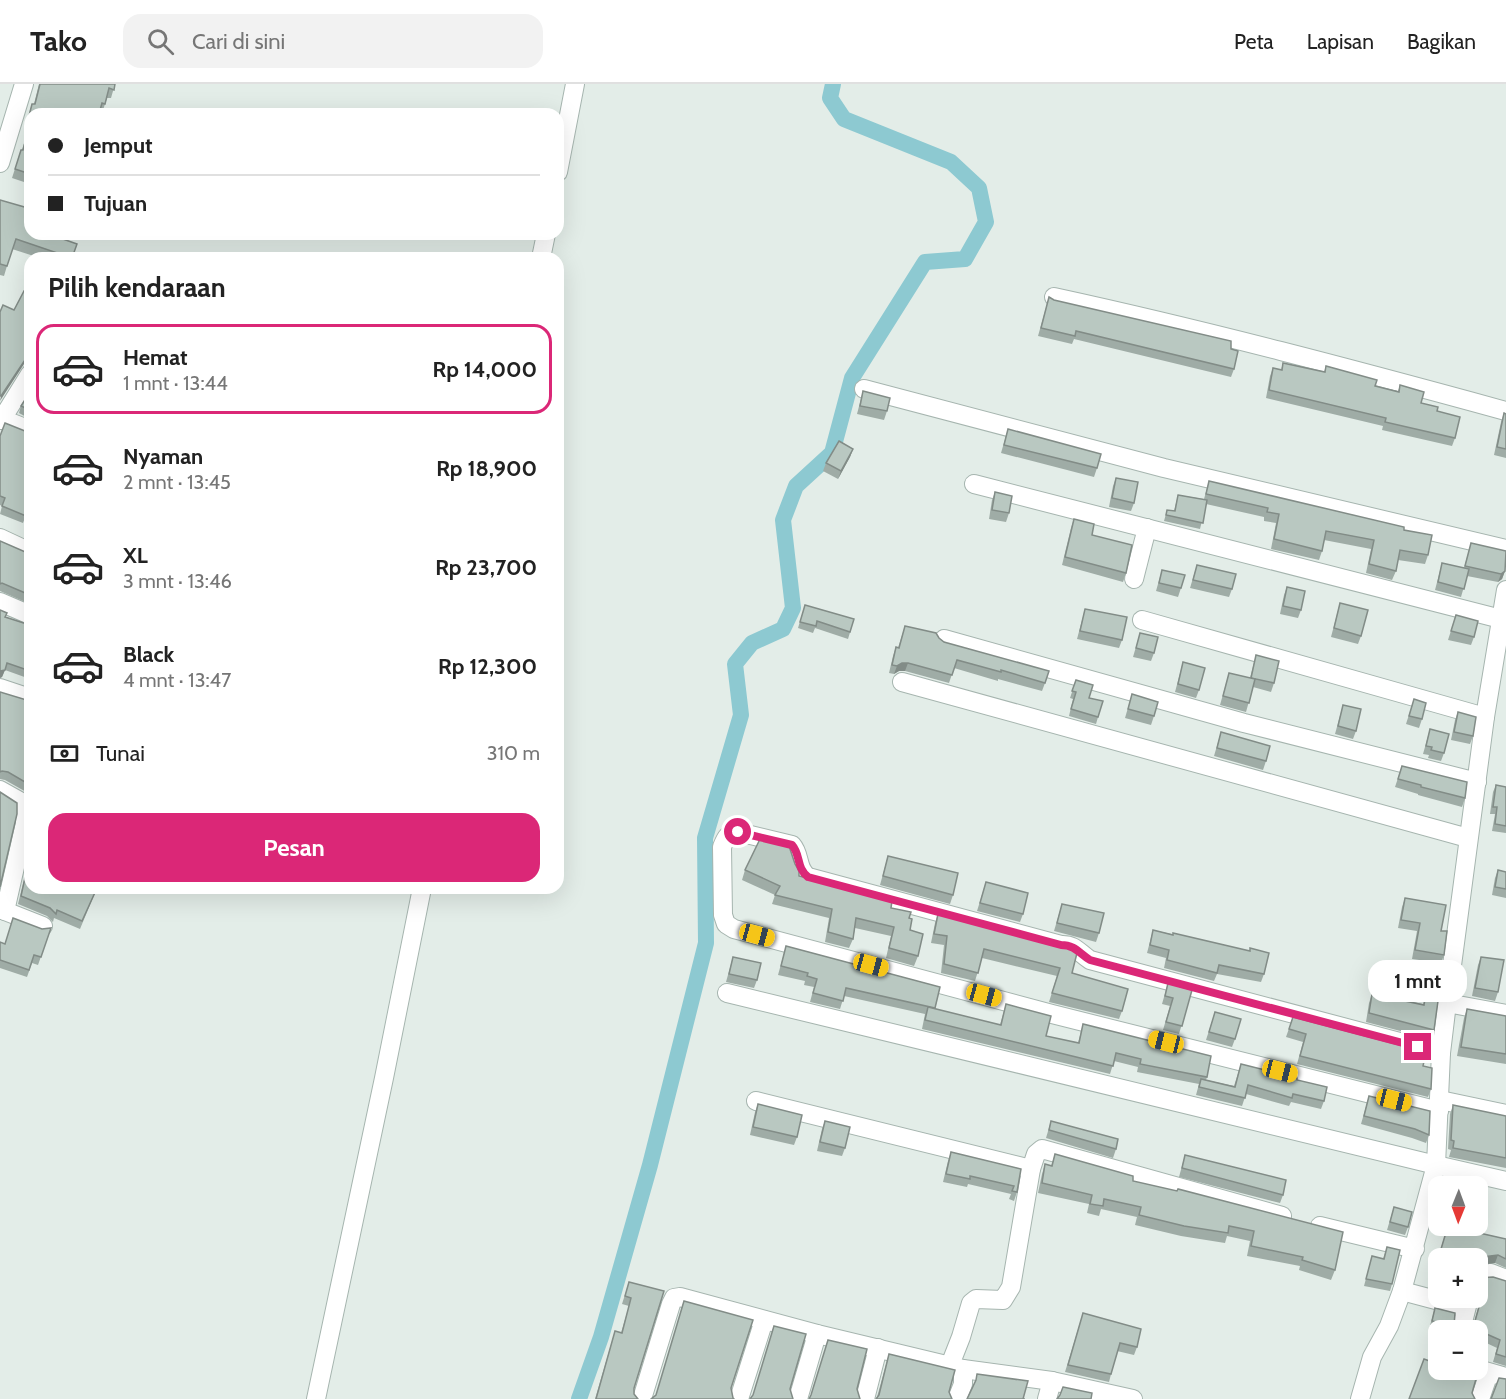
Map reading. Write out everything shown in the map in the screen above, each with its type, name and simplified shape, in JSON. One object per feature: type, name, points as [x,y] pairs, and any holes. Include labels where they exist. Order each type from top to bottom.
[{"type":"street","points":[[0,163],[24,84]]},
{"type":"street","points":[[564,141],[575,84]]},
{"type":"street","points":[[1054,297],[1289,352],[1506,411]]},
{"type":"street","points":[[24,383],[1,419],[24,428]]},
{"type":"street","points":[[864,389],[1164,468],[1506,549]]},
{"type":"street","points":[[974,484],[1501,619]]},
{"type":"street","points":[[1134,579],[1147,528]]},
{"type":"street","points":[[0,538],[24,549]]},
{"type":"street","points":[[1359,1399],[1372,1357],[1389,1326],[1402,1291],[1436,1165],[1441,1053],[1447,1003],[1485,717],[1506,590]]},
{"type":"street","points":[[0,602],[24,612]]},
{"type":"street","points":[[1142,620],[1485,717]]},
{"type":"street","points":[[944,639],[1233,720],[1477,782]]},
{"type":"street","points":[[902,682],[1468,838]]},
{"type":"street","points":[[1,694],[24,697]]},
{"type":"street","points":[[0,790],[24,803]]},
{"type":"street","points":[[24,827],[2,910],[43,926]]},
{"type":"street","points":[[1441,1053],[1090,960],[1077,948],[1069,945],[1050,942],[808,877],[799,868],[796,851],[792,845],[738,832],[726,837],[722,847],[723,915],[726,924],[734,928],[1053,1014],[1439,1106],[1506,1114]]},
{"type":"street","points":[[316,1399],[421,894]]},
{"type":"street","points":[[727,993],[1506,1181]]},
{"type":"street","points":[[1447,1003],[1506,1014]]},
{"type":"street","points":[[756,1101],[1031,1169]]},
{"type":"street","points":[[957,1399],[963,1384],[957,1367],[961,1337],[971,1303],[976,1299],[1003,1300],[1011,1287],[1031,1169],[1035,1154],[1042,1149],[1300,1221],[1415,1249]]},
{"type":"street","points":[[1488,1273],[1506,1279]]},
{"type":"street","points":[[1402,1291],[1428,1296]]},
{"type":"street","points":[[642,1399],[674,1298],[680,1297],[817,1334],[957,1367],[1052,1381],[1133,1399]]},
{"type":"street","points":[[739,1399],[764,1320]]},
{"type":"street","points":[[798,1399],[817,1334]]},
{"type":"street","points":[[865,1399],[878,1348]]},
{"type":"street","points":[[1480,1399],[1491,1373]]},
{"type":"street","points":[[1047,1399],[1052,1381]]},
{"type":"building","points":[[40,84],[115,84],[114,90],[109,88],[105,104],[102,103],[101,108],[31,108],[32,104],[35,104]]},
{"type":"building","points":[[24,146],[24,172],[15,169],[21,150]]},
{"type":"building","points":[[0,200],[24,207],[24,240],[66,240],[77,244],[74,252],[54,252],[16,239],[7,266],[0,264]]},
{"type":"building","points":[[24,291],[24,362],[0,396],[0,312],[3,305],[14,310]]},
{"type":"building","points":[[1049,297],[1231,341],[1231,349],[1238,351],[1234,369],[1076,331],[1075,336],[1041,328]]},
{"type":"building","points":[[1283,363],[1325,372],[1326,366],[1377,380],[1375,386],[1399,392],[1400,385],[1424,392],[1421,403],[1438,407],[1437,411],[1460,417],[1455,438],[1385,422],[1386,418],[1269,390],[1273,368],[1282,370]]},
{"type":"building","points":[[863,391],[890,398],[887,411],[860,406]]},
{"type":"building","points":[[1504,413],[1506,414],[1506,449],[1497,447]]},
{"type":"building","points":[[5,423],[24,431],[24,515],[2,506],[5,498],[0,496],[0,436]]},
{"type":"building","points":[[1008,429],[1101,454],[1097,468],[1004,445]]},
{"type":"building","points":[[839,441],[853,449],[841,471],[826,463]]},
{"type":"building","points":[[1116,478],[1138,482],[1134,503],[1112,498]]},
{"type":"building","points":[[1209,481],[1432,535],[1428,555],[1400,550],[1396,571],[1369,564],[1374,540],[1326,531],[1322,551],[1274,539],[1279,514],[1267,512],[1268,508],[1206,494]]},
{"type":"building","points":[[995,492],[1012,496],[1009,513],[992,510]]},
{"type":"building","points":[[1178,495],[1207,500],[1203,523],[1166,515],[1167,510],[1175,511]]},
{"type":"building","points":[[1074,519],[1094,524],[1092,535],[1132,545],[1126,573],[1065,557]]},
{"type":"building","points":[[0,541],[24,551],[24,592],[0,584]]},
{"type":"building","points":[[1471,543],[1506,551],[1505,571],[1501,574],[1465,566]]},
{"type":"building","points":[[1442,563],[1469,569],[1464,589],[1438,582]]},
{"type":"building","points":[[1197,565],[1236,574],[1232,589],[1193,580]]},
{"type":"building","points":[[1162,570],[1185,575],[1181,588],[1159,583]]},
{"type":"building","points":[[1287,587],[1305,591],[1301,610],[1283,606]]},
{"type":"building","points":[[1340,603],[1368,610],[1361,636],[1334,628]]},
{"type":"building","points":[[805,605],[854,619],[850,632],[817,621],[816,626],[800,622]]},
{"type":"building","points":[[1085,609],[1127,617],[1122,640],[1080,631]]},
{"type":"building","points":[[0,610],[7,613],[5,617],[24,623],[24,669],[7,663],[5,670],[0,671]]},
{"type":"building","points":[[1456,615],[1478,621],[1474,637],[1451,631]]},
{"type":"building","points":[[905,626],[936,633],[944,642],[1049,671],[1045,683],[957,660],[952,675],[908,663],[892,665],[896,647],[899,648]]},
{"type":"building","points":[[1140,633],[1158,637],[1154,653],[1136,648]]},
{"type":"building","points":[[1256,655],[1279,661],[1274,683],[1251,678]]},
{"type":"building","points":[[1183,662],[1205,668],[1199,690],[1178,684]]},
{"type":"building","points":[[1229,673],[1255,679],[1249,703],[1223,696]]},
{"type":"building","points":[[1076,680],[1093,685],[1089,698],[1103,701],[1098,717],[1071,709],[1076,692],[1072,691]]},
{"type":"building","points":[[0,692],[24,699],[24,781],[8,772],[0,772]]},
{"type":"building","points":[[1132,694],[1158,702],[1154,716],[1128,709]]},
{"type":"building","points":[[1414,699],[1426,703],[1422,719],[1409,716]]},
{"type":"building","points":[[1343,705],[1361,709],[1356,731],[1338,726]]},
{"type":"building","points":[[1458,712],[1476,717],[1473,736],[1454,732]]},
{"type":"building","points":[[1430,729],[1449,734],[1444,753],[1431,750],[1432,747],[1426,746]]},
{"type":"building","points":[[1221,732],[1270,746],[1266,761],[1217,748]]},
{"type":"building","points":[[1402,766],[1467,782],[1465,798],[1398,779]]},
{"type":"building","points":[[1496,785],[1506,787],[1506,826],[1495,824],[1497,807],[1493,807]]},
{"type":"building","points":[[0,792],[17,803],[17,814],[0,887]]},
{"type":"building","points":[[760,839],[789,846],[799,876],[892,901],[891,908],[911,912],[910,930],[923,934],[918,956],[889,948],[894,927],[856,918],[853,939],[828,932],[832,909],[775,895],[780,886],[745,870]]},
{"type":"building","points":[[888,856],[958,873],[953,895],[883,876]]},
{"type":"building","points":[[1498,870],[1506,872],[1506,889],[1495,887]]},
{"type":"building","points":[[24,882],[24,894],[94,894],[82,921],[57,910],[56,914],[50,908],[21,896]]},
{"type":"building","points":[[986,882],[1028,893],[1023,914],[980,903]]},
{"type":"building","points":[[1405,898],[1446,905],[1441,931],[1447,931],[1444,955],[1415,950],[1420,923],[1401,920]]},
{"type":"building","points":[[1062,904],[1104,913],[1099,933],[1057,923]]},
{"type":"building","points":[[938,914],[1069,948],[1077,953],[1072,973],[1128,989],[1122,1011],[1052,993],[1060,968],[984,949],[978,973],[944,964],[947,936],[934,934]]},
{"type":"building","points":[[13,918],[42,929],[51,928],[41,957],[34,955],[29,970],[0,960],[0,942],[5,944]]},
{"type":"building","points":[[1153,930],[1269,953],[1264,974],[1219,965],[1217,973],[1167,960],[1169,950],[1150,945]]},
{"type":"building","points":[[786,946],[940,987],[935,1008],[846,988],[843,1001],[813,993],[817,979],[807,976],[808,973],[781,966]]},
{"type":"building","points":[[733,957],[761,963],[757,980],[729,974]]},
{"type":"building","points":[[1481,957],[1504,960],[1498,992],[1475,988]]},
{"type":"building","points":[[1168,983],[1192,990],[1182,1026],[1166,1022],[1173,998],[1165,996]]},
{"type":"building","points":[[1372,994],[1424,1005],[1425,999],[1438,1001],[1434,1030],[1369,1013]]},
{"type":"building","points":[[1006,1004],[1051,1016],[1046,1036],[1079,1043],[1083,1024],[1211,1056],[1207,1077],[1140,1064],[1141,1059],[1116,1053],[1113,1066],[925,1020],[928,1007],[1001,1025]]},
{"type":"building","points":[[1467,1009],[1506,1016],[1506,1054],[1461,1047]]},
{"type":"building","points":[[1215,1012],[1241,1019],[1235,1039],[1209,1032]]},
{"type":"building","points":[[1293,1017],[1426,1052],[1423,1066],[1432,1068],[1431,1089],[1300,1056],[1306,1034],[1289,1029]]},
{"type":"building","points":[[1241,1064],[1327,1087],[1324,1101],[1293,1094],[1292,1098],[1248,1085],[1245,1098],[1199,1087],[1201,1079],[1235,1087]]},
{"type":"building","points":[[1369,1096],[1430,1111],[1429,1135],[1415,1129],[1364,1116]]},
{"type":"building","points":[[758,1104],[802,1115],[797,1137],[753,1127]]},
{"type":"building","points":[[1453,1105],[1506,1116],[1506,1158],[1453,1148],[1454,1141],[1451,1140]]},
{"type":"building","points":[[825,1121],[850,1127],[845,1148],[820,1142]]},
{"type":"building","points":[[1051,1121],[1118,1139],[1116,1149],[1049,1130]]},
{"type":"building","points":[[951,1152],[1021,1169],[1017,1192],[1012,1191],[1014,1186],[970,1176],[970,1179],[946,1174]]},
{"type":"building","points":[[1055,1154],[1133,1176],[1133,1181],[1177,1191],[1178,1189],[1343,1232],[1335,1270],[1302,1260],[1303,1257],[1251,1246],[1254,1231],[1229,1226],[1228,1233],[1184,1226],[1139,1215],[1141,1207],[1104,1199],[1103,1206],[1090,1204],[1092,1195],[1042,1183],[1045,1164],[1052,1166]]},
{"type":"building","points":[[1185,1155],[1286,1180],[1283,1195],[1182,1168]]},
{"type":"building","points":[[1394,1207],[1412,1212],[1408,1227],[1390,1222]]},
{"type":"building","points":[[1488,1235],[1506,1239],[1506,1259],[1498,1255],[1488,1256],[1488,1248],[1441,1248],[1445,1236]]},
{"type":"building","points":[[1387,1247],[1400,1250],[1392,1284],[1366,1279],[1372,1256],[1384,1259]]},
{"type":"building","points":[[1488,1277],[1506,1281],[1506,1357],[1496,1354],[1500,1340],[1488,1335],[1488,1320],[1475,1320],[1479,1308],[1488,1308]]},
{"type":"building","points":[[629,1282],[664,1291],[634,1388],[634,1394],[638,1399],[596,1399],[615,1331],[622,1333],[631,1298],[625,1296]]},
{"type":"building","points":[[684,1301],[753,1320],[731,1388],[734,1399],[651,1399],[656,1395]]},
{"type":"building","points":[[1435,1308],[1455,1313],[1454,1320],[1432,1320]]},
{"type":"building","points":[[1083,1313],[1141,1329],[1137,1347],[1120,1343],[1111,1374],[1068,1365]]},
{"type":"building","points":[[774,1326],[806,1334],[790,1389],[793,1399],[750,1399],[753,1395]]},
{"type":"building","points":[[828,1340],[867,1349],[857,1389],[860,1399],[809,1399]]},
{"type":"building","points":[[889,1354],[955,1370],[949,1392],[952,1399],[876,1399]]},
{"type":"building","points":[[1424,1359],[1428,1360],[1428,1380],[1476,1380],[1472,1393],[1475,1399],[1409,1399]]},
{"type":"building","points":[[977,1374],[1028,1381],[1023,1399],[967,1399]]},
{"type":"building","points":[[1499,1378],[1506,1379],[1506,1399],[1491,1399]]},
{"type":"building","points":[[1063,1387],[1092,1393],[1091,1399],[1057,1399]]},
{"type":"waterway","points":[[579,1399],[601,1337],[650,1165],[706,943],[705,838],[741,715],[735,664],[752,643],[783,629],[793,608],[783,520],[796,486],[832,453],[852,378],[925,262],[965,259],[986,222],[979,188],[951,162],[844,119],[830,98],[833,84]]},
{"type":"route","points":[[738,832],[792,845],[796,851],[799,868],[808,877],[1061,945],[1069,945],[1077,948],[1090,960],[1418,1047]]}]
